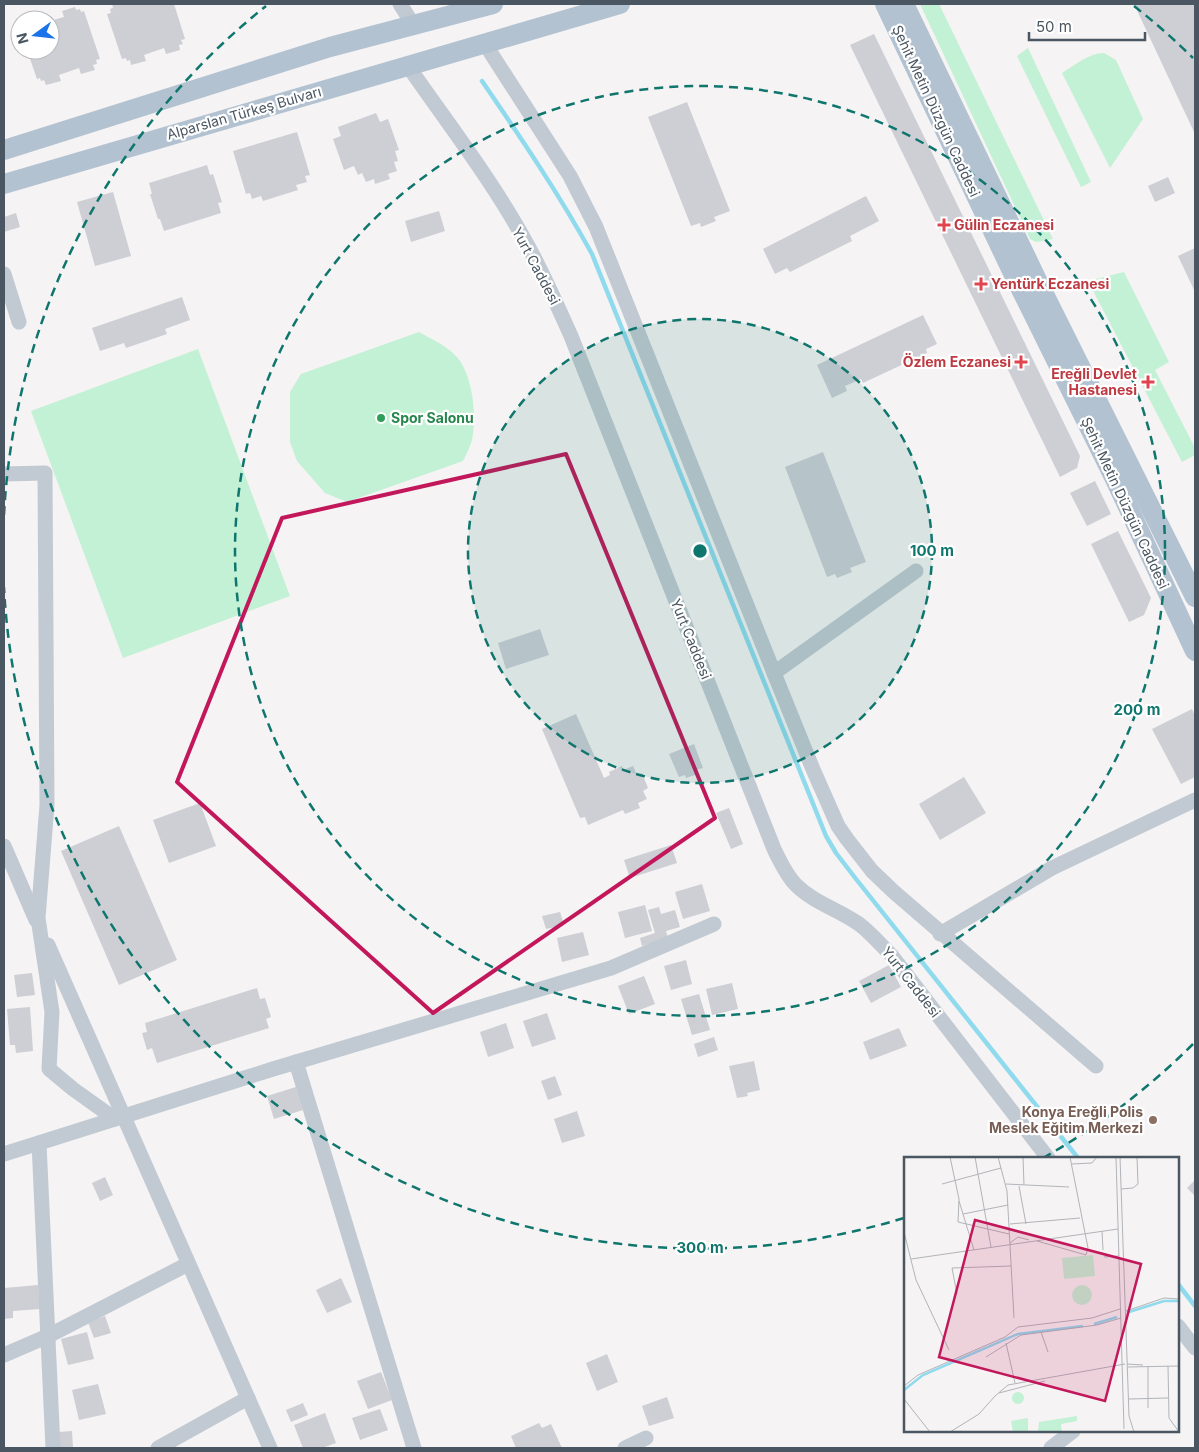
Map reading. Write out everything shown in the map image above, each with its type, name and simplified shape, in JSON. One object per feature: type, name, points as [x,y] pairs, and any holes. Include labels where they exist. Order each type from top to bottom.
[{"type":"main road","points":[[4,150],[330,47],[461,14],[493,4]]},
{"type":"main road","name":"Alparslan Türkeş Bulvarı","points":[[4,184],[620,4]]},
{"type":"main road","name":"Şehit Metin Düzgün Caddesi","points":[[885,4],[1012,271],[1115,479],[1195,652]]},
{"type":"main road","name":"Şehit Metin Düzgün Caddesi","points":[[904,4],[1041,287],[1195,597]]},
{"type":"street","points":[[400,4],[414,26]]},
{"type":"street","points":[[485,44],[570,176],[596,227],[774,674],[838,826],[872,871],[940,934],[1096,1066]]},
{"type":"street","name":"Yurt Caddesi","points":[[408,66],[494,190],[528,245],[547,282],[575,345],[774,849],[784,870],[796,885],[809,896],[859,924],[875,937],[892,956],[1047,1157]]},
{"type":"street","points":[[4,274],[19,322]]},
{"type":"street","points":[[4,474],[45,473],[47,804],[38,918],[52,1012],[49,1069],[73,1089],[119,1118]]},
{"type":"street","points":[[774,674],[916,571]]},
{"type":"street","points":[[940,934],[1052,868],[1195,800]]},
{"type":"street","points":[[4,846],[40,927],[119,1118],[188,1264],[270,1448]]},
{"type":"street","points":[[4,1154],[296,1062],[611,968],[714,924]]},
{"type":"street","points":[[296,1062],[414,1448]]},
{"type":"street","points":[[38,1143],[53,1448]]},
{"type":"street","points":[[4,1355],[48,1336],[188,1264]]},
{"type":"street","points":[[1179,1327],[1195,1348]]},
{"type":"street","points":[[158,1448],[248,1398]]},
{"type":"street","points":[[1052,1448],[1072,1432]]},
{"type":"street","points":[[625,1448],[646,1438]]},
{"type":"highlighted area","points":[[566,454],[715,818],[433,1013],[177,782],[282,518]]},
{"type":"green space","points":[[920,4],[939,4],[1053,239],[1036,242],[1030,239]]},
{"type":"green space","points":[[1028,48],[1091,182],[1081,187],[1017,56]]},
{"type":"green space","points":[[1104,53],[1116,60],[1143,119],[1110,168],[1062,73],[1088,57]]},
{"type":"green space","points":[[1124,272],[1169,362],[1155,370],[1195,448],[1195,455],[1182,462],[1088,281]]},
{"type":"green space","name":"Spor Salonu","points":[[419,332],[441,344],[456,356],[468,378],[473,399],[474,421],[471,443],[463,461],[347,502],[325,493],[297,461],[290,442],[290,392],[301,374]]},
{"type":"green space","points":[[198,349],[290,596],[123,658],[31,411]]},
{"type":"building","points":[[112,4],[174,4],[185,39],[181,40],[183,44],[179,45],[180,50],[166,54],[164,48],[144,55],[146,61],[131,65],[130,60],[122,59],[107,14],[111,13]]},
{"type":"building","points":[[1134,4],[1195,4],[1195,134]]},
{"type":"building","points":[[75,7],[76,10],[84,11],[100,59],[96,60],[97,64],[93,65],[95,70],[81,74],[79,68],[59,75],[61,81],[46,85],[44,80],[37,79],[30,60],[60,60],[60,18],[64,17],[62,11]]},
{"type":"building","points":[[874,34],[1080,456],[1077,468],[1060,477],[850,45]]},
{"type":"building","points":[[687,102],[730,211],[714,217],[716,221],[701,227],[700,223],[691,226],[648,117]]},
{"type":"building","points":[[376,113],[380,122],[388,119],[399,150],[395,151],[398,161],[394,162],[397,171],[388,174],[390,179],[375,184],[374,179],[366,182],[362,173],[358,175],[354,166],[344,170],[333,139],[341,136],[338,127]]},
{"type":"building","points":[[297,132],[310,175],[305,176],[307,182],[296,185],[298,190],[263,201],[261,196],[252,199],[250,193],[246,194],[233,151]]},
{"type":"building","points":[[207,165],[210,175],[213,174],[222,202],[218,203],[221,213],[164,231],[150,194],[152,194],[149,183]]},
{"type":"building","points":[[1168,177],[1175,193],[1155,202],[1148,186]]},
{"type":"building","points":[[113,192],[131,256],[95,266],[77,202]]},
{"type":"building","points":[[866,196],[879,221],[850,236],[852,241],[790,272],[787,268],[775,274],[763,249]]},
{"type":"building","points":[[439,211],[445,231],[411,242],[405,221]]},
{"type":"building","points":[[16,213],[20,227],[4,232],[4,217]]},
{"type":"building","points":[[1195,248],[1195,292],[1178,256]]},
{"type":"building","points":[[182,297],[190,320],[165,329],[167,334],[126,348],[124,343],[100,351],[92,328]]},
{"type":"building","points":[[923,315],[937,344],[926,349],[927,353],[863,383],[861,379],[845,386],[847,391],[832,398],[817,365]]},
{"type":"building","points":[[823,452],[866,562],[850,568],[852,572],[837,578],[835,574],[827,577],[785,467]]},
{"type":"building","points":[[1095,481],[1111,514],[1087,526],[1070,493]]},
{"type":"building","points":[[1118,531],[1151,598],[1144,615],[1129,622],[1091,544]]},
{"type":"building","points":[[540,629],[549,655],[506,669],[498,643]]},
{"type":"building","points":[[1192,709],[1195,716],[1195,777],[1181,784],[1152,729]]},
{"type":"building","points":[[576,714],[604,778],[610,775],[609,772],[622,766],[623,770],[633,766],[637,775],[642,773],[648,788],[643,791],[647,799],[638,803],[640,808],[625,814],[623,810],[588,825],[585,817],[580,818],[542,729]]},
{"type":"building","points":[[694,744],[703,768],[696,770],[698,774],[686,778],[685,775],[679,777],[669,754]]},
{"type":"building","points":[[964,777],[986,813],[940,840],[919,804]]},
{"type":"building","points":[[200,803],[216,846],[169,863],[153,820]]},
{"type":"building","points":[[729,808],[743,844],[731,849],[716,813]]},
{"type":"building","points":[[119,826],[177,960],[119,985],[61,851]]},
{"type":"building","points":[[671,845],[677,863],[630,878],[624,860]]},
{"type":"building","points":[[702,884],[710,911],[683,919],[675,892]]},
{"type":"building","points":[[645,905],[652,931],[625,938],[618,912]]},
{"type":"building","points":[[659,907],[661,914],[675,910],[680,927],[666,931],[668,938],[642,946],[640,938],[655,933],[648,910]]},
{"type":"building","points":[[560,912],[564,925],[546,929],[542,916]]},
{"type":"building","points":[[583,932],[589,955],[562,962],[557,938]]},
{"type":"building","points":[[686,960],[692,984],[671,990],[664,966]]},
{"type":"building","points":[[889,965],[901,987],[871,1003],[859,981]]},
{"type":"building","points":[[32,973],[35,995],[17,997],[14,975]]},
{"type":"building","points":[[644,976],[655,1004],[629,1014],[618,986]]},
{"type":"building","points":[[732,983],[738,1009],[712,1015],[706,989]]},
{"type":"building","points":[[257,988],[260,999],[265,998],[271,1017],[266,1019],[269,1028],[157,1063],[152,1048],[147,1050],[142,1033],[147,1032],[145,1023]]},
{"type":"building","points":[[699,994],[710,1030],[692,1035],[681,999]]},
{"type":"building","points":[[30,1007],[33,1051],[16,1053],[15,1045],[10,1045],[7,1009]]},
{"type":"building","points":[[547,1013],[556,1039],[532,1047],[523,1021]]},
{"type":"building","points":[[506,1023],[514,1048],[488,1057],[480,1032]]},
{"type":"building","points":[[899,1028],[907,1046],[870,1060],[863,1042]]},
{"type":"building","points":[[714,1037],[718,1050],[698,1057],[694,1044]]},
{"type":"building","points":[[754,1061],[760,1090],[747,1093],[748,1096],[737,1098],[729,1066]]},
{"type":"building","points":[[555,1076],[562,1095],[548,1100],[541,1081]]},
{"type":"building","points":[[296,1087],[303,1110],[274,1119],[267,1096]]},
{"type":"building","points":[[577,1111],[585,1136],[562,1143],[554,1119]]},
{"type":"building","points":[[105,1177],[113,1195],[100,1201],[92,1183]]},
{"type":"building","points":[[1195,1180],[1195,1196],[1187,1188]]},
{"type":"building","points":[[341,1278],[352,1302],[327,1313],[316,1290]]},
{"type":"building","points":[[38,1285],[40,1309],[13,1311],[13,1318],[4,1319],[4,1288]]},
{"type":"building","points":[[105,1316],[111,1333],[94,1338],[88,1322]]},
{"type":"building","points":[[87,1332],[94,1359],[68,1365],[61,1339]]},
{"type":"building","points":[[607,1354],[618,1382],[597,1391],[586,1363]]},
{"type":"building","points":[[381,1372],[392,1400],[368,1409],[357,1381]]},
{"type":"building","points":[[98,1384],[106,1414],[79,1420],[72,1390]]},
{"type":"building","points":[[667,1397],[674,1418],[649,1426],[642,1406]]},
{"type":"building","points":[[303,1403],[308,1415],[291,1422],[286,1410]]},
{"type":"building","points":[[380,1409],[388,1430],[360,1440],[352,1418]]},
{"type":"building","points":[[325,1413],[336,1443],[322,1448],[303,1448],[294,1425]]},
{"type":"building","points":[[539,1423],[542,1428],[551,1424],[562,1448],[516,1448],[511,1436]]},
{"type":"building","points":[[72,1431],[73,1448],[59,1448],[58,1432]]},
{"type":"waterway","points":[[482,81],[553,188],[592,254],[826,836],[836,853],[856,879],[1077,1157]]},
{"type":"waterway","points":[[1179,1285],[1195,1306]]},
{"type":"place","name":"Gülin Eczanesi","points":[[944,225]]},
{"type":"place","name":"Yentürk Eczanesi","points":[[981,284]]},
{"type":"place","name":"Özlem Eczanesi","points":[[1021,362]]},
{"type":"place","name":"Ereğli Devlet Hastanesi","points":[[1148,382]]},
{"type":"place","name":"Spor Salonu","points":[[381,418]]},
{"type":"place","name":"Konya Ereğli Polis Meslek Eğitim Merkezi","points":[[1153,1120]]}]
